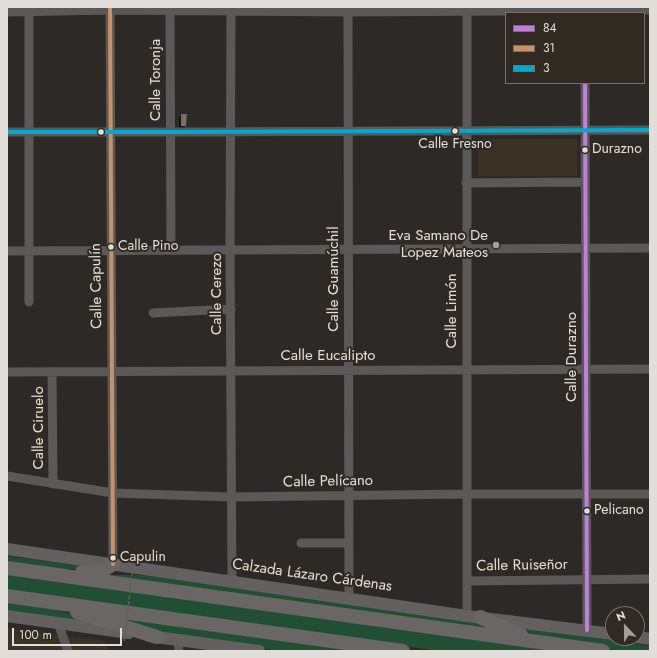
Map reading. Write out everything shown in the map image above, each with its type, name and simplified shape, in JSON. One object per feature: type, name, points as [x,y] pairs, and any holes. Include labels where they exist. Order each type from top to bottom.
[{"type":"highway","points":[[35,572],[103,571],[113,564]]},
{"type":"highway","points":[[7,568],[603,651]]},
{"type":"highway","points":[[7,596],[403,651]]},
{"type":"highway","points":[[37,600],[157,637]]},
{"type":"highway","points":[[473,616],[538,642]]},
{"type":"main road","name":"Calzada Lázaro Cárdenas","points":[[7,550],[473,616],[605,633]]},
{"type":"main road","points":[[7,616],[157,637],[178,645],[259,651]]},
{"type":"street","points":[[29,302],[28,131],[30,9]]},
{"type":"street","points":[[7,12],[30,9],[650,10]]},
{"type":"street","name":"Calle Capulín","points":[[110,9],[113,564]]},
{"type":"street","name":"Calle Toronja","points":[[170,9],[171,250]]},
{"type":"street","name":"Calle Cerezo","points":[[231,9],[230,249],[232,582]]},
{"type":"street","name":"Calle Limón","points":[[467,9],[466,580],[473,616]]},
{"type":"street","name":"Calle Guamúchil","points":[[348,10],[349,598]]},
{"type":"street","name":"Calle Durazno","points":[[585,84],[588,630]]},
{"type":"street","points":[[7,132],[650,130]]},
{"type":"street","points":[[466,183],[585,182]]},
{"type":"street","points":[[7,251],[650,248]]},
{"type":"street","points":[[153,313],[231,309]]},
{"type":"street","name":"Calle Eucalipto","points":[[7,372],[650,369]]},
{"type":"street","name":"Calle Ciruelo","points":[[52,372],[53,484]]},
{"type":"street","name":"Calle Pelícano","points":[[7,476],[113,493],[231,497],[467,494],[650,494]]},
{"type":"street","points":[[301,543],[350,543]]},
{"type":"street","name":"Calle Ruiseñor","points":[[466,580],[650,579]]},
{"type":"street","points":[[58,623],[68,651]]},
{"type":"path","points":[[124,641],[134,558]]},
{"type":"shaded area","points":[[478,139],[577,139],[577,176],[478,176]]},
{"type":"shaded area","points":[[7,628],[105,641],[110,651],[7,651]]},
{"type":"green space","points":[[7,556],[103,569],[35,569],[7,564]]},
{"type":"green space","points":[[7,575],[554,651],[439,651],[7,590]]},
{"type":"green space","points":[[76,575],[143,575],[478,621],[512,637]]},
{"type":"green space","points":[[7,603],[54,609],[113,627],[7,612]]},
{"type":"green space","points":[[98,615],[354,651],[280,651],[157,634]]},
{"type":"green space","points":[[504,624],[605,639],[605,646],[650,646],[650,651],[624,651],[541,640]]},
{"type":"building","points":[[181,114],[187,114],[186,126],[181,126]]},
{"type":"transit line","name":"31","points":[[110,7],[113,564]]},
{"type":"transit line","name":"84","points":[[585,84],[587,630]]},
{"type":"transit line","name":"3","points":[[7,132],[650,130]]},
{"type":"place","name":"Calle Fresno","points":[[455,131]]},
{"type":"place","name":"Durazno","points":[[585,150]]},
{"type":"place","name":"Eva Samano De Lopez Mateos","points":[[496,245]]},
{"type":"place","name":"Calle Pino","points":[[111,247]]},
{"type":"place","name":"Pelicano","points":[[587,511]]},
{"type":"place","name":"Capulin","points":[[113,558]]}]
